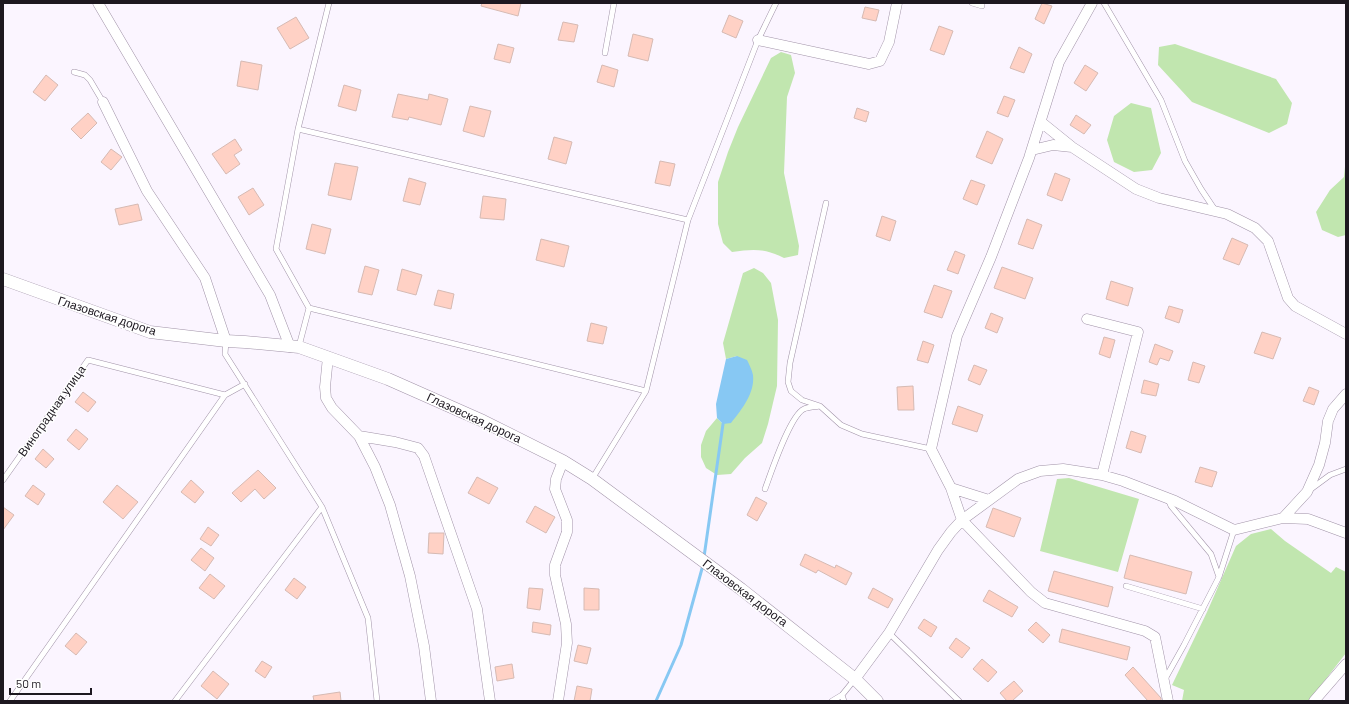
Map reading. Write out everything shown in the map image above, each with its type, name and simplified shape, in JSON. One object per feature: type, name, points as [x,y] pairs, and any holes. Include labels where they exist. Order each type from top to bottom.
[{"type":"street","points":[[98,3],[270,295],[295,347]]},
{"type":"street","points":[[758,40],[869,64],[880,61],[889,42],[897,3]]},
{"type":"street","points":[[1092,3],[1059,62],[1032,150],[991,257],[957,336],[931,449],[951,488],[962,520],[1031,592],[1044,603],[1145,631],[1155,637],[1168,701]]},
{"type":"street","points":[[103,102],[147,191],[205,278],[226,341]]},
{"type":"street","points":[[1041,122],[1072,147],[1136,189],[1159,198],[1227,214],[1255,228],[1268,241],[1288,298],[1295,306],[1346,334]]},
{"type":"street","points":[[1032,150],[1053,144],[1072,147]]},
{"type":"street","name":"Глазовская дорога","points":[[3,279],[150,332],[295,347],[328,357],[388,379],[483,421],[563,461],[592,479],[740,589],[855,679],[877,701]]},
{"type":"street","points":[[1087,319],[1138,332],[1102,475]]},
{"type":"street","points":[[328,357],[325,387],[326,398],[332,408],[359,436],[375,466],[390,505],[410,576],[424,646],[431,701]]},
{"type":"street","points":[[1283,518],[1306,492],[1319,465],[1326,443],[1328,421],[1333,409],[1346,394]]},
{"type":"street","points":[[359,436],[395,442],[418,448],[424,456],[477,609],[490,701]]},
{"type":"street","points":[[558,701],[567,643],[566,624],[555,575],[556,565],[567,532],[567,520],[555,489],[556,479],[563,461]]},
{"type":"street","points":[[855,679],[889,633],[938,550],[951,532],[962,520],[1018,479],[1040,471],[1063,469],[1102,475],[1123,481],[1168,499],[1234,530],[1283,518],[1308,519],[1346,533]]},
{"type":"street","points":[[951,488],[989,500]]},
{"type":"street","points":[[1314,701],[1346,664]]},
{"type":"lane","points":[[329,3],[298,129],[276,249],[309,308],[646,392]]},
{"type":"lane","points":[[605,53],[614,3]]},
{"type":"lane","points":[[592,479],[646,392],[688,220],[758,40],[776,3]]},
{"type":"lane","points":[[972,3],[982,6]]},
{"type":"lane","points":[[1104,3],[1161,100],[1185,161],[1201,190],[1216,211]]},
{"type":"lane","points":[[74,72],[85,75],[90,80],[103,102]]},
{"type":"lane","points":[[298,129],[688,220]]},
{"type":"lane","points":[[826,203],[790,362],[788,382],[791,391],[802,400],[820,406],[841,424],[862,434],[931,449]]},
{"type":"lane","points":[[295,347],[309,308]]},
{"type":"lane","points":[[226,341],[225,354],[322,507],[368,618],[377,701]]},
{"type":"lane","name":"Виноградная улица","points":[[3,480],[88,360],[225,395]]},
{"type":"lane","points":[[10,701],[225,395],[245,384]]},
{"type":"lane","points":[[765,489],[789,428],[796,417],[803,409],[820,406]]},
{"type":"lane","points":[[1306,492],[1330,475],[1346,469]]},
{"type":"lane","points":[[1168,499],[1171,506],[1211,554],[1219,577]]},
{"type":"lane","points":[[175,701],[322,507]]},
{"type":"lane","points":[[1164,681],[1219,577],[1234,530]]},
{"type":"lane","points":[[1126,586],[1203,609]]},
{"type":"lane","points":[[889,633],[959,701]]},
{"type":"lane","points":[[832,701],[842,694],[855,679]]},
{"type":"lane","points":[[842,694],[844,701]]},
{"type":"green space","points":[[1175,44],[1276,79],[1292,103],[1287,124],[1269,133],[1192,102],[1158,65],[1159,47]]},
{"type":"green space","points":[[781,52],[791,55],[795,73],[787,97],[784,173],[799,246],[798,255],[784,258],[770,252],[758,250],[732,252],[723,243],[718,224],[718,182],[728,152],[738,127],[771,58]]},
{"type":"green space","points":[[1131,103],[1151,108],[1161,153],[1152,170],[1134,172],[1114,162],[1107,140],[1114,116]]},
{"type":"green space","points":[[1346,156],[1346,235],[1338,237],[1322,230],[1316,212],[1330,190],[1344,177]]},
{"type":"green space","points":[[754,268],[763,273],[771,283],[778,320],[777,386],[762,443],[745,458],[731,474],[717,475],[706,468],[701,457],[701,445],[706,431],[717,418],[723,424],[737,356],[726,359],[723,343],[743,273]]},
{"type":"green space","points":[[1069,478],[1139,499],[1118,572],[1040,551],[1057,479]]},
{"type":"green space","points":[[1271,529],[1285,541],[1331,573],[1336,567],[1346,572],[1346,653],[1309,701],[1182,701],[1184,690],[1172,685],[1207,612],[1236,546],[1251,534]]},
{"type":"water","points":[[737,356],[747,360],[750,365],[753,375],[752,388],[747,400],[731,423],[723,424],[717,418],[716,404],[726,359]]},
{"type":"building","points":[[482,3],[521,3],[518,16],[481,6]]},
{"type":"building","points":[[1042,3],[1052,6],[1044,24],[1035,19]]},
{"type":"building","points":[[865,7],[879,10],[876,21],[862,18]]},
{"type":"building","points":[[729,15],[743,21],[736,38],[722,32]]},
{"type":"building","points":[[296,17],[309,38],[290,49],[277,28]]},
{"type":"building","points":[[563,22],[578,25],[574,42],[558,40]]},
{"type":"building","points":[[939,26],[953,31],[944,55],[930,50]]},
{"type":"building","points":[[633,34],[653,39],[648,61],[628,56]]},
{"type":"building","points":[[498,44],[514,48],[510,63],[494,59]]},
{"type":"building","points":[[1019,47],[1032,54],[1024,73],[1010,68]]},
{"type":"building","points":[[241,61],[262,65],[258,90],[237,86]]},
{"type":"building","points":[[602,65],[618,70],[614,87],[597,82]]},
{"type":"building","points":[[1085,65],[1098,73],[1086,91],[1074,83]]},
{"type":"building","points":[[46,75],[58,85],[45,101],[33,92]]},
{"type":"building","points":[[344,85],[361,90],[356,111],[338,106]]},
{"type":"building","points":[[398,94],[428,100],[429,94],[448,99],[441,125],[409,117],[408,120],[392,117]]},
{"type":"building","points":[[1004,96],[1015,100],[1008,117],[997,113]]},
{"type":"building","points":[[470,106],[491,111],[484,137],[463,131]]},
{"type":"building","points":[[857,108],[869,112],[866,122],[854,118]]},
{"type":"building","points":[[88,113],[97,123],[81,139],[71,129]]},
{"type":"building","points":[[1076,115],[1091,125],[1084,134],[1070,125]]},
{"type":"building","points":[[987,131],[1003,139],[992,164],[976,157]]},
{"type":"building","points":[[554,137],[572,142],[566,164],[548,159]]},
{"type":"building","points":[[235,139],[242,150],[234,155],[240,164],[226,174],[212,154]]},
{"type":"building","points":[[111,149],[122,157],[111,170],[101,162]]},
{"type":"building","points":[[660,161],[675,164],[670,186],[655,183]]},
{"type":"building","points":[[335,163],[358,167],[351,200],[328,195]]},
{"type":"building","points":[[1055,173],[1070,179],[1062,201],[1047,195]]},
{"type":"building","points":[[409,178],[426,183],[420,205],[403,201]]},
{"type":"building","points":[[971,180],[985,185],[977,205],[963,199]]},
{"type":"building","points":[[253,188],[264,205],[249,215],[238,197]]},
{"type":"building","points":[[483,196],[506,199],[504,220],[480,218]]},
{"type":"building","points":[[138,204],[142,220],[119,225],[115,209]]},
{"type":"building","points":[[882,216],[896,221],[890,241],[876,236]]},
{"type":"building","points":[[1027,219],[1042,225],[1033,249],[1018,244]]},
{"type":"building","points":[[312,224],[331,229],[325,254],[306,249]]},
{"type":"building","points":[[1232,238],[1248,245],[1239,265],[1223,259]]},
{"type":"building","points":[[541,239],[569,246],[564,267],[536,260]]},
{"type":"building","points":[[955,251],[965,255],[958,274],[947,270]]},
{"type":"building","points":[[365,266],[379,270],[372,295],[358,292]]},
{"type":"building","points":[[1002,267],[1033,278],[1025,299],[994,288]]},
{"type":"building","points":[[402,269],[422,275],[416,295],[397,290]]},
{"type":"building","points":[[1111,281],[1133,288],[1128,306],[1106,299]]},
{"type":"building","points":[[934,285],[952,291],[942,318],[924,312]]},
{"type":"building","points":[[438,290],[454,294],[451,309],[434,305]]},
{"type":"building","points":[[1169,306],[1183,310],[1179,323],[1165,318]]},
{"type":"building","points":[[991,313],[1003,318],[997,333],[985,328]]},
{"type":"building","points":[[591,323],[607,327],[603,344],[587,341]]},
{"type":"building","points":[[1262,332],[1281,338],[1273,359],[1254,353]]},
{"type":"building","points":[[1104,337],[1115,340],[1110,358],[1099,354]]},
{"type":"building","points":[[923,341],[934,345],[928,363],[917,360]]},
{"type":"building","points":[[1155,344],[1173,351],[1169,361],[1160,358],[1157,365],[1149,362]]},
{"type":"building","points":[[1193,362],[1205,366],[1199,383],[1188,380]]},
{"type":"building","points":[[974,365],[987,370],[980,385],[968,380]]},
{"type":"building","points":[[1144,380],[1159,384],[1156,396],[1141,393]]},
{"type":"building","points":[[913,386],[914,410],[898,410],[897,387]]},
{"type":"building","points":[[1309,387],[1319,391],[1314,405],[1303,401]]},
{"type":"building","points":[[83,392],[96,402],[88,412],[75,402]]},
{"type":"building","points":[[958,406],[983,415],[977,432],[952,424]]},
{"type":"building","points":[[76,429],[88,439],[79,450],[67,440]]},
{"type":"building","points":[[1131,431],[1146,436],[1141,453],[1126,448]]},
{"type":"building","points":[[43,449],[54,459],[46,468],[35,459]]},
{"type":"building","points":[[1200,467],[1217,472],[1212,487],[1195,482]]},
{"type":"building","points":[[258,470],[276,488],[264,499],[255,489],[241,502],[232,493]]},
{"type":"building","points":[[477,477],[498,488],[489,504],[468,493]]},
{"type":"building","points":[[191,480],[204,492],[195,503],[181,492]]},
{"type":"building","points":[[33,485],[45,494],[38,505],[25,496]]},
{"type":"building","points":[[117,485],[138,502],[123,519],[103,502]]},
{"type":"building","points":[[756,497],[767,503],[757,521],[747,515]]},
{"type":"building","points":[[535,506],[555,517],[546,533],[526,522]]},
{"type":"building","points":[[3,507],[14,515],[3,530]]},
{"type":"building","points":[[993,508],[1021,518],[1014,537],[986,527]]},
{"type":"building","points":[[208,527],[219,535],[211,546],[200,539]]},
{"type":"building","points":[[429,533],[444,533],[443,554],[428,553]]},
{"type":"building","points":[[201,548],[214,558],[205,571],[191,560]]},
{"type":"building","points":[[805,554],[835,568],[836,565],[852,573],[846,585],[818,570],[816,573],[800,565]]},
{"type":"building","points":[[1130,555],[1192,572],[1186,594],[1124,578]]},
{"type":"building","points":[[1054,571],[1113,587],[1108,607],[1048,591]]},
{"type":"building","points":[[210,574],[225,586],[214,599],[199,588]]},
{"type":"building","points":[[294,578],[306,587],[297,599],[285,590]]},
{"type":"building","points":[[529,588],[543,589],[540,610],[527,608]]},
{"type":"building","points":[[584,588],[599,589],[599,610],[584,610]]},
{"type":"building","points":[[873,588],[893,599],[888,608],[868,598]]},
{"type":"building","points":[[989,590],[1018,607],[1012,617],[983,601]]},
{"type":"building","points":[[924,619],[937,627],[931,637],[918,628]]},
{"type":"building","points":[[533,622],[551,625],[550,635],[532,632]]},
{"type":"building","points":[[1036,622],[1050,635],[1043,643],[1028,630]]},
{"type":"building","points":[[1062,629],[1130,647],[1127,660],[1059,642]]},
{"type":"building","points":[[76,633],[87,642],[76,655],[65,646]]},
{"type":"building","points":[[956,638],[970,648],[962,658],[949,648]]},
{"type":"building","points":[[578,645],[591,648],[587,664],[574,661]]},
{"type":"building","points":[[982,659],[997,672],[988,682],[973,669]]},
{"type":"building","points":[[262,661],[272,667],[265,678],[255,671]]},
{"type":"building","points":[[512,664],[514,678],[497,681],[495,667]]},
{"type":"building","points":[[1133,667],[1161,698],[1161,701],[1148,701],[1125,675]]},
{"type":"building","points":[[213,671],[229,684],[217,699],[201,686]]},
{"type":"building","points":[[1014,681],[1023,691],[1012,701],[1007,701],[1000,693]]},
{"type":"building","points":[[577,686],[592,689],[590,701],[574,701]]},
{"type":"building","points":[[340,692],[341,701],[314,701],[313,696]]},
{"type":"waterway","points":[[704,557],[723,424]]},
{"type":"waterway","points":[[656,701],[681,645],[703,565]]}]
